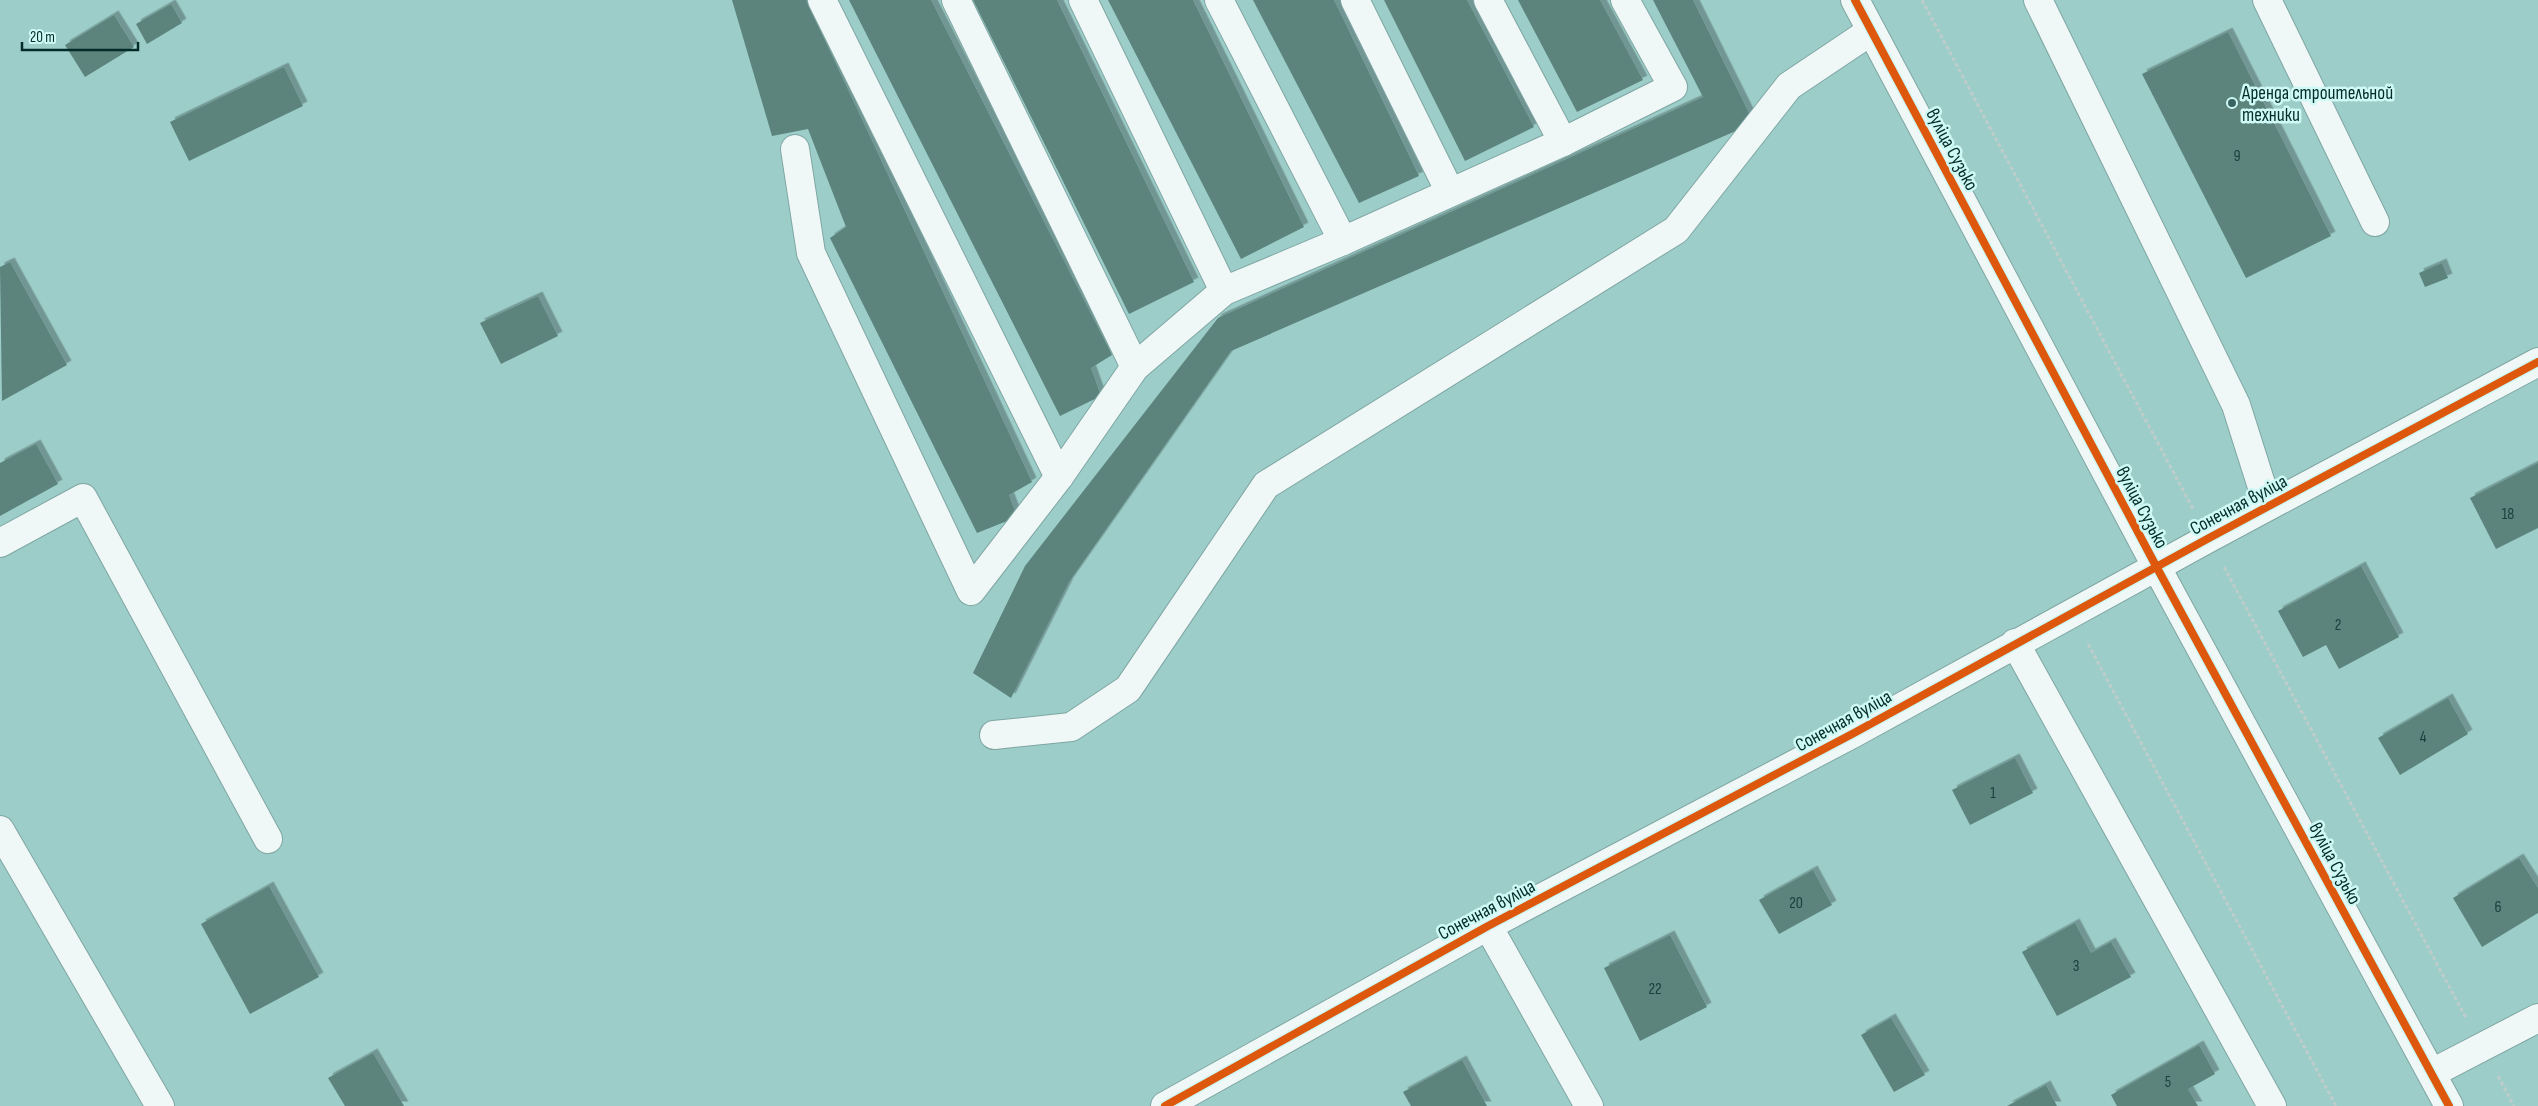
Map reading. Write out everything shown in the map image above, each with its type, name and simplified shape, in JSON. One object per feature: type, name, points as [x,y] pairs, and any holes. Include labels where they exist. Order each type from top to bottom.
[{"type":"street","points":[[822,0],[1059,477]]},
{"type":"street","points":[[956,0],[1135,367]]},
{"type":"street","points":[[1083,0],[1224,291]]},
{"type":"street","points":[[1219,0],[1342,241]]},
{"type":"street","points":[[1355,0],[1450,192]]},
{"type":"street","points":[[1488,0],[1563,142]]},
{"type":"street","points":[[795,149],[811,253],[971,591],[1059,477],[1135,367],[1224,291],[1342,241],[1563,142],[1673,87],[1625,0]]},
{"type":"street","name":"вуліца Сузько","points":[[1855,0],[2156,566],[2449,1106]]},
{"type":"street","points":[[2038,0],[2236,405],[2268,506]]},
{"type":"street","points":[[2267,0],[2375,222]]},
{"type":"street","points":[[994,735],[1071,727],[1128,689],[1266,486],[1676,230],[1789,86],[1871,30]]},
{"type":"street","name":"Сонечная вуліца","points":[[1165,1106],[1488,926],[1854,733],[2071,612],[2538,362]]},
{"type":"street","points":[[0,542],[83,498],[268,839]]},
{"type":"street","points":[[2015,643],[2272,1106]]},
{"type":"street","points":[[0,830],[158,1105]]},
{"type":"street","points":[[1488,926],[1590,1106]]},
{"type":"street","points":[[2432,1073],[2538,1018]]},
{"type":"path","points":[[2071,612],[2336,1106]]},
{"type":"building","points":[[732,0],[806,0],[1032,482],[1009,495],[1017,517],[977,533],[830,238],[846,227],[808,129],[772,136]]},
{"type":"building","points":[[849,0],[931,0],[1112,355],[1091,368],[1101,396],[1060,416]]},
{"type":"building","points":[[973,0],[1057,0],[1194,282],[1129,314]]},
{"type":"building","points":[[1108,0],[1193,0],[1304,227],[1241,259]]},
{"type":"building","points":[[1253,0],[1334,0],[1419,176],[1359,203]]},
{"type":"building","points":[[1384,0],[1467,0],[1534,127],[1465,161]]},
{"type":"building","points":[[1518,0],[1600,0],[1643,80],[1577,112]]},
{"type":"building","points":[[1653,0],[1693,0],[1754,123],[1231,351],[1069,582],[1011,698],[973,673],[1025,566],[1218,318],[1703,97]]},
{"type":"building","points":[[171,4],[182,23],[147,44],[136,24]]},
{"type":"building","points":[[114,15],[134,47],[85,77],[65,45]]},
{"type":"building","points":[[2228,32],[2331,236],[2246,278],[2142,74]]},
{"type":"building","points":[[284,67],[303,106],[189,161],[170,122]]},
{"type":"building","points":[[10,262],[67,365],[2,401],[0,267]]},
{"type":"building","points":[[2442,263],[2448,278],[2425,287],[2419,273]]},
{"type":"building","points":[[538,296],[558,336],[501,364],[480,323]]},
{"type":"building","points":[[36,444],[58,484],[0,516],[0,463]]},
{"type":"building","points":[[2538,463],[2538,528],[2496,549],[2470,498]]},
{"type":"building","points":[[2361,566],[2399,637],[2339,669],[2326,645],[2303,657],[2278,611]]},
{"type":"building","points":[[2448,698],[2468,734],[2400,775],[2378,738]]},
{"type":"building","points":[[2015,758],[2033,793],[1970,825],[1952,790]]},
{"type":"building","points":[[2519,858],[2538,888],[2538,913],[2482,947],[2453,898]]},
{"type":"building","points":[[1813,870],[1832,905],[1779,934],[1759,900]]},
{"type":"building","points":[[269,886],[319,977],[250,1014],[201,924]]},
{"type":"building","points":[[2075,923],[2091,953],[2111,942],[2131,977],[2057,1016],[2022,952]]},
{"type":"building","points":[[1670,935],[1707,1007],[1640,1041],[1604,968]]},
{"type":"building","points":[[1891,1018],[1925,1075],[1894,1092],[1861,1035]]},
{"type":"building","points":[[2199,1045],[2215,1074],[2188,1089],[2198,1106],[2117,1106],[2111,1095]]},
{"type":"building","points":[[373,1053],[404,1106],[345,1106],[328,1078]]},
{"type":"building","points":[[1462,1060],[1487,1106],[1411,1106],[1403,1092]]},
{"type":"building","points":[[2046,1085],[2057,1106],[2007,1106]]},
{"type":"cycle path","points":[[1855,0],[2156,566],[2449,1106]]},
{"type":"cycle path","points":[[1165,1106],[1488,926],[1854,733],[2209,538],[2538,362]]},
{"type":"place","name":"Аренда строительной техники","points":[[2232,103]]}]
